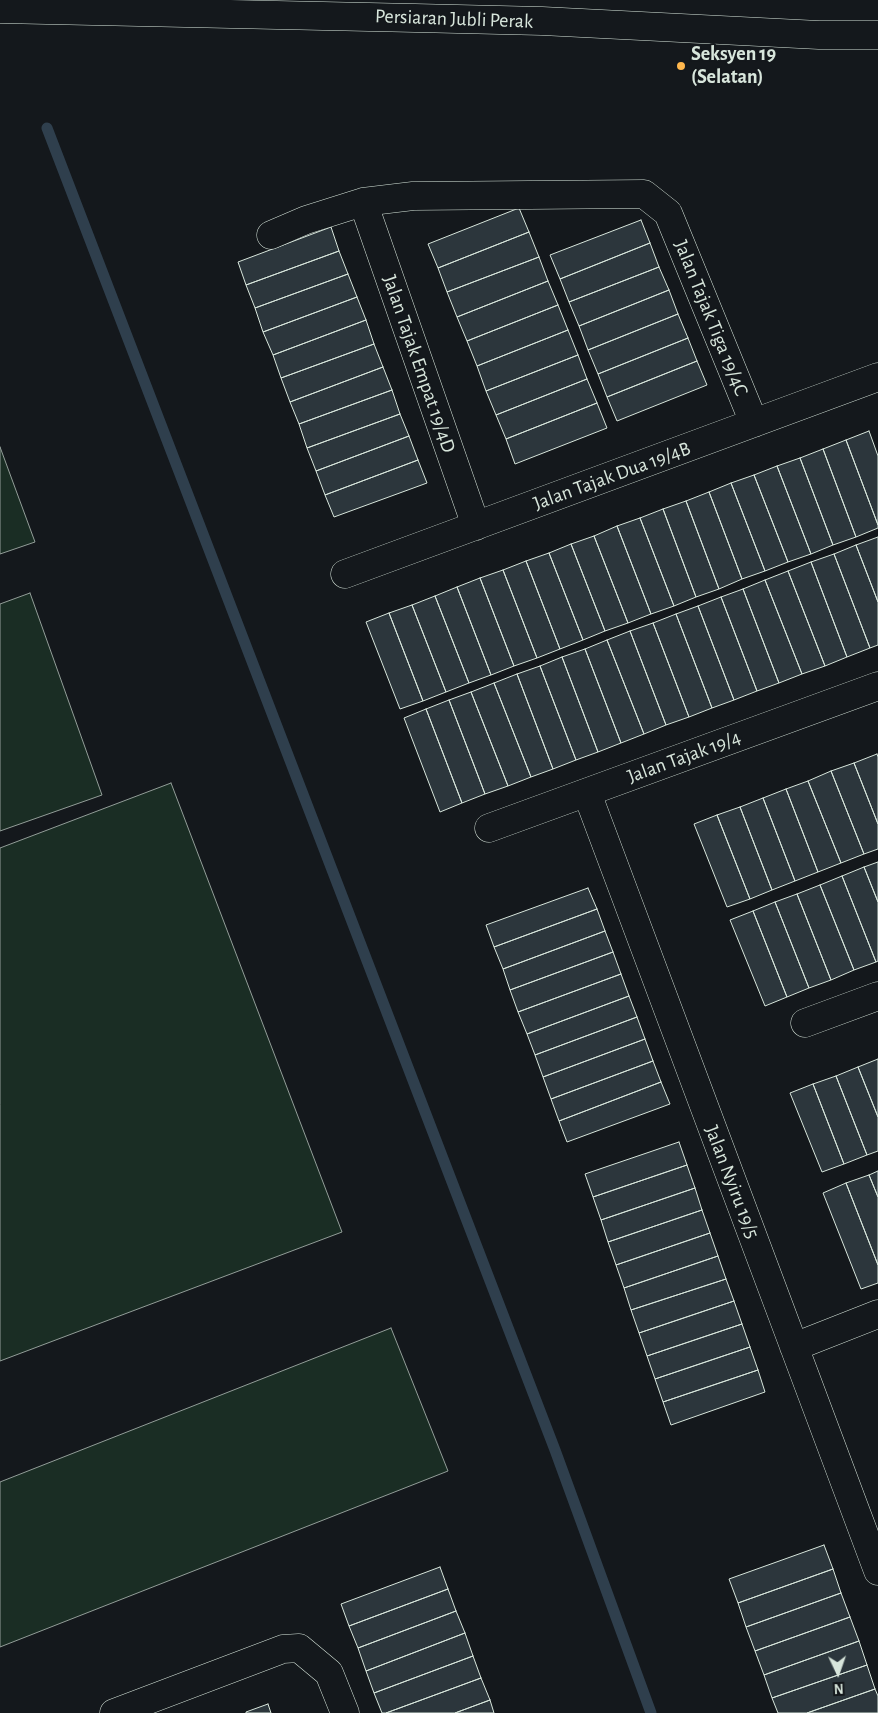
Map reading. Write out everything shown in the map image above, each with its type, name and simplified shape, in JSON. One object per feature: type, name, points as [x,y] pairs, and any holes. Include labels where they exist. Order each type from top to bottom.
[{"type":"street","name":"Persiaran Jubli Perak","points":[[0,9],[288,7],[408,9],[542,21],[819,35],[878,35]]},
{"type":"street","name":"Jalan Tajak Tiga 19/4C","points":[[363,202],[413,196],[644,194],[668,213],[754,423]]},
{"type":"street","points":[[271,235],[306,220],[363,202]]},
{"type":"street","name":"Jalan Tajak Empat 19/4D","points":[[363,202],[476,526]]},
{"type":"street","name":"Jalan Tajak Dua 19/4B","points":[[345,574],[878,377]]},
{"type":"street","name":"Jalan Tajak 19/4","points":[[489,828],[878,686]]},
{"type":"street","name":"Jalan Nyiru 19/5","points":[[587,793],[878,1571]]},
{"type":"street","points":[[805,1023],[878,996]]},
{"type":"street","points":[[794,1347],[878,1314]]},
{"type":"street","points":[[114,1713],[283,1648],[299,1648],[330,1673],[345,1713]]},
{"type":"green space","points":[[0,447],[35,542],[0,554]]},
{"type":"green space","points":[[30,593],[102,795],[0,831],[0,604]]},
{"type":"green space","points":[[171,783],[342,1232],[0,1361],[0,848]]},
{"type":"green space","points":[[391,1328],[448,1471],[0,1647],[0,1482]]},
{"type":"building","points":[[519,208],[529,232],[438,268],[428,244]]},
{"type":"building","points":[[641,220],[650,243],[560,279],[550,255]]},
{"type":"building","points":[[331,227],[339,251],[246,285],[238,262]]},
{"type":"building","points":[[529,232],[539,257],[447,292],[438,268]]},
{"type":"building","points":[[650,243],[659,267],[569,302],[560,279]]},
{"type":"building","points":[[339,251],[348,274],[255,308],[246,285]]},
{"type":"building","points":[[539,257],[548,281],[457,317],[447,292]]},
{"type":"building","points":[[659,267],[669,290],[579,326],[569,302]]},
{"type":"building","points":[[348,274],[357,297],[263,332],[255,308]]},
{"type":"building","points":[[548,281],[558,305],[467,341],[457,317]]},
{"type":"building","points":[[669,290],[678,314],[588,350],[579,326]]},
{"type":"building","points":[[357,297],[366,320],[273,355],[263,332]]},
{"type":"building","points":[[558,305],[568,330],[477,366],[467,341]]},
{"type":"building","points":[[678,314],[688,338],[598,374],[588,350]]},
{"type":"building","points":[[366,320],[374,344],[281,378],[273,355]]},
{"type":"building","points":[[568,330],[578,355],[486,391],[477,366]]},
{"type":"building","points":[[688,338],[697,361],[607,397],[598,374]]},
{"type":"building","points":[[374,344],[383,367],[290,402],[281,378]]},
{"type":"building","points":[[578,355],[587,379],[496,415],[486,391]]},
{"type":"building","points":[[697,361],[707,385],[617,421],[607,397]]},
{"type":"building","points":[[383,367],[392,390],[299,424],[290,402]]},
{"type":"building","points":[[587,379],[597,403],[506,439],[496,415]]},
{"type":"building","points":[[392,390],[400,414],[307,448],[299,424]]},
{"type":"building","points":[[597,403],[607,428],[515,464],[506,439]]},
{"type":"building","points":[[400,414],[409,436],[316,471],[307,448]]},
{"type":"building","points":[[869,431],[878,456],[878,525],[846,440]]},
{"type":"building","points":[[409,436],[418,460],[325,495],[316,471]]},
{"type":"building","points":[[846,440],[878,525],[878,528],[856,537],[823,449]]},
{"type":"building","points":[[823,449],[856,537],[833,545],[800,458]]},
{"type":"building","points":[[800,458],[833,545],[811,554],[777,466]]},
{"type":"building","points":[[418,460],[427,483],[334,517],[325,495]]},
{"type":"building","points":[[777,466],[811,554],[788,562],[754,475]]},
{"type":"building","points":[[754,475],[788,562],[765,571],[731,483]]},
{"type":"building","points":[[731,483],[765,571],[742,579],[709,492]]},
{"type":"building","points":[[709,492],[742,579],[719,589],[686,501]]},
{"type":"building","points":[[686,501],[719,589],[696,597],[663,509]]},
{"type":"building","points":[[663,509],[696,597],[674,606],[640,518]]},
{"type":"building","points":[[640,518],[674,606],[651,614],[617,526]]},
{"type":"building","points":[[617,526],[651,614],[628,623],[594,536]]},
{"type":"building","points":[[594,536],[628,623],[605,631],[571,544]]},
{"type":"building","points":[[878,537],[878,602],[856,545]]},
{"type":"building","points":[[571,544],[605,631],[583,640],[549,553]]},
{"type":"building","points":[[856,545],[878,602],[878,645],[870,648],[834,554]]},
{"type":"building","points":[[549,553],[583,640],[560,649],[526,561]]},
{"type":"building","points":[[834,554],[870,648],[847,657],[811,562]]},
{"type":"building","points":[[526,561],[560,649],[537,658],[503,570]]},
{"type":"building","points":[[811,562],[847,657],[825,666],[788,571]]},
{"type":"building","points":[[503,570],[537,658],[514,666],[480,578]]},
{"type":"building","points":[[788,571],[825,666],[802,674],[765,580]]},
{"type":"building","points":[[480,578],[514,666],[491,675],[457,587]]},
{"type":"building","points":[[765,580],[802,674],[779,683],[743,589]]},
{"type":"building","points":[[457,587],[491,675],[469,683],[435,596]]},
{"type":"building","points":[[743,589],[779,683],[757,691],[721,597]]},
{"type":"building","points":[[435,596],[469,683],[446,692],[412,605]]},
{"type":"building","points":[[721,597],[757,691],[734,700],[698,606]]},
{"type":"building","points":[[412,605],[446,692],[423,701],[389,613]]},
{"type":"building","points":[[698,606],[734,700],[712,708],[676,614]]},
{"type":"building","points":[[389,613],[423,701],[400,709],[366,622]]},
{"type":"building","points":[[676,614],[712,708],[689,717],[653,623]]},
{"type":"building","points":[[653,623],[689,717],[666,725],[630,631]]},
{"type":"building","points":[[630,631],[666,725],[644,734],[607,640]]},
{"type":"building","points":[[607,640],[644,734],[621,743],[585,649]]},
{"type":"building","points":[[585,649],[621,743],[598,752],[562,657]]},
{"type":"building","points":[[562,657],[598,752],[576,760],[540,666]]},
{"type":"building","points":[[540,666],[576,760],[553,769],[517,674]]},
{"type":"building","points":[[517,674],[553,769],[531,777],[494,683]]},
{"type":"building","points":[[494,683],[531,777],[508,786],[471,692]]},
{"type":"building","points":[[471,692],[508,786],[485,794],[449,700]]},
{"type":"building","points":[[449,700],[485,794],[462,803],[426,709]]},
{"type":"building","points":[[426,709],[462,803],[440,812],[404,718]]},
{"type":"building","points":[[877,754],[878,757],[878,824],[854,763]]},
{"type":"building","points":[[854,763],[878,824],[878,849],[864,854],[831,771]]},
{"type":"building","points":[[831,771],[864,854],[841,863],[808,781]]},
{"type":"building","points":[[808,781],[841,863],[818,872],[786,789]]},
{"type":"building","points":[[786,789],[818,872],[795,881],[763,798]]},
{"type":"building","points":[[763,798],[795,881],[772,890],[740,807]]},
{"type":"building","points":[[740,807],[772,890],[750,899],[717,815]]},
{"type":"building","points":[[717,815],[750,899],[727,907],[694,824]]},
{"type":"building","points":[[878,862],[878,902],[864,867]]},
{"type":"building","points":[[864,867],[878,902],[878,961],[876,962],[842,876]]},
{"type":"building","points":[[842,876],[876,962],[854,970],[820,885]]},
{"type":"building","points":[[820,885],[854,970],[831,980],[797,894]]},
{"type":"building","points":[[588,888],[597,909],[494,947],[486,925]]},
{"type":"building","points":[[797,894],[831,980],[809,988],[775,902]]},
{"type":"building","points":[[775,902],[809,988],[787,997],[753,911]]},
{"type":"building","points":[[597,909],[605,931],[503,969],[494,947]]},
{"type":"building","points":[[753,911],[787,997],[765,1006],[730,920]]},
{"type":"building","points":[[605,931],[613,952],[510,990],[503,969]]},
{"type":"building","points":[[613,952],[621,974],[518,1012],[510,990]]},
{"type":"building","points":[[621,974],[629,996],[527,1034],[518,1012]]},
{"type":"building","points":[[629,996],[637,1017],[535,1055],[527,1034]]},
{"type":"building","points":[[637,1017],[645,1039],[543,1077],[535,1055]]},
{"type":"building","points":[[645,1039],[653,1061],[551,1099],[543,1077]]},
{"type":"building","points":[[878,1059],[878,1117],[858,1067]]},
{"type":"building","points":[[653,1061],[661,1082],[559,1121],[551,1099]]},
{"type":"building","points":[[858,1067],[878,1117],[878,1151],[867,1155],[836,1076]]},
{"type":"building","points":[[836,1076],[867,1155],[844,1164],[813,1084]]},
{"type":"building","points":[[661,1082],[670,1104],[567,1142],[559,1121]]},
{"type":"building","points":[[813,1084],[844,1164],[822,1172],[790,1093]]},
{"type":"building","points":[[679,1142],[687,1165],[593,1197],[585,1174]]},
{"type":"building","points":[[687,1165],[695,1188],[601,1220],[593,1197]]},
{"type":"building","points":[[878,1171],[878,1197],[869,1175]]},
{"type":"building","points":[[869,1175],[878,1197],[878,1265],[846,1183]]},
{"type":"building","points":[[846,1183],[878,1265],[878,1283],[861,1289],[823,1193]]},
{"type":"building","points":[[695,1188],[702,1210],[608,1242],[601,1220]]},
{"type":"building","points":[[702,1210],[710,1233],[616,1265],[608,1242]]},
{"type":"building","points":[[710,1233],[718,1256],[624,1288],[616,1265]]},
{"type":"building","points":[[718,1256],[726,1279],[631,1310],[624,1288]]},
{"type":"building","points":[[726,1279],[734,1301],[639,1333],[631,1310]]},
{"type":"building","points":[[734,1301],[742,1324],[647,1356],[639,1333]]},
{"type":"building","points":[[742,1324],[750,1347],[655,1379],[647,1356]]},
{"type":"building","points":[[750,1347],[758,1370],[663,1402],[655,1379]]},
{"type":"building","points":[[758,1370],[765,1392],[671,1425],[663,1402]]},
{"type":"building","points":[[824,1545],[833,1569],[738,1603],[729,1579]]},
{"type":"building","points":[[440,1567],[448,1589],[349,1626],[341,1604]]},
{"type":"building","points":[[833,1569],[841,1593],[746,1627],[738,1603]]},
{"type":"building","points":[[448,1589],[456,1611],[358,1648],[349,1626]]},
{"type":"building","points":[[841,1593],[850,1617],[755,1651],[746,1627]]},
{"type":"building","points":[[456,1611],[465,1633],[366,1671],[358,1648]]},
{"type":"building","points":[[850,1617],[859,1641],[764,1675],[755,1651]]},
{"type":"building","points":[[465,1633],[473,1656],[374,1693],[366,1671]]},
{"type":"building","points":[[859,1641],[867,1665],[772,1698],[764,1675]]},
{"type":"building","points":[[473,1656],[481,1678],[382,1713],[374,1693]]},
{"type":"building","points":[[867,1665],[875,1689],[807,1713],[778,1713],[772,1698]]},
{"type":"building","points":[[481,1678],[490,1700],[455,1713],[386,1713]]},
{"type":"building","points":[[875,1689],[878,1696],[878,1713],[807,1713]]},
{"type":"building","points":[[490,1700],[494,1713],[455,1713]]},
{"type":"building","points":[[268,1704],[271,1713],[246,1713],[246,1712]]},
{"type":"waterway","points":[[47,128],[555,1450],[651,1713]]},
{"type":"place","name":"Seksyen 19 (Selatan)","points":[[681,66]]}]
